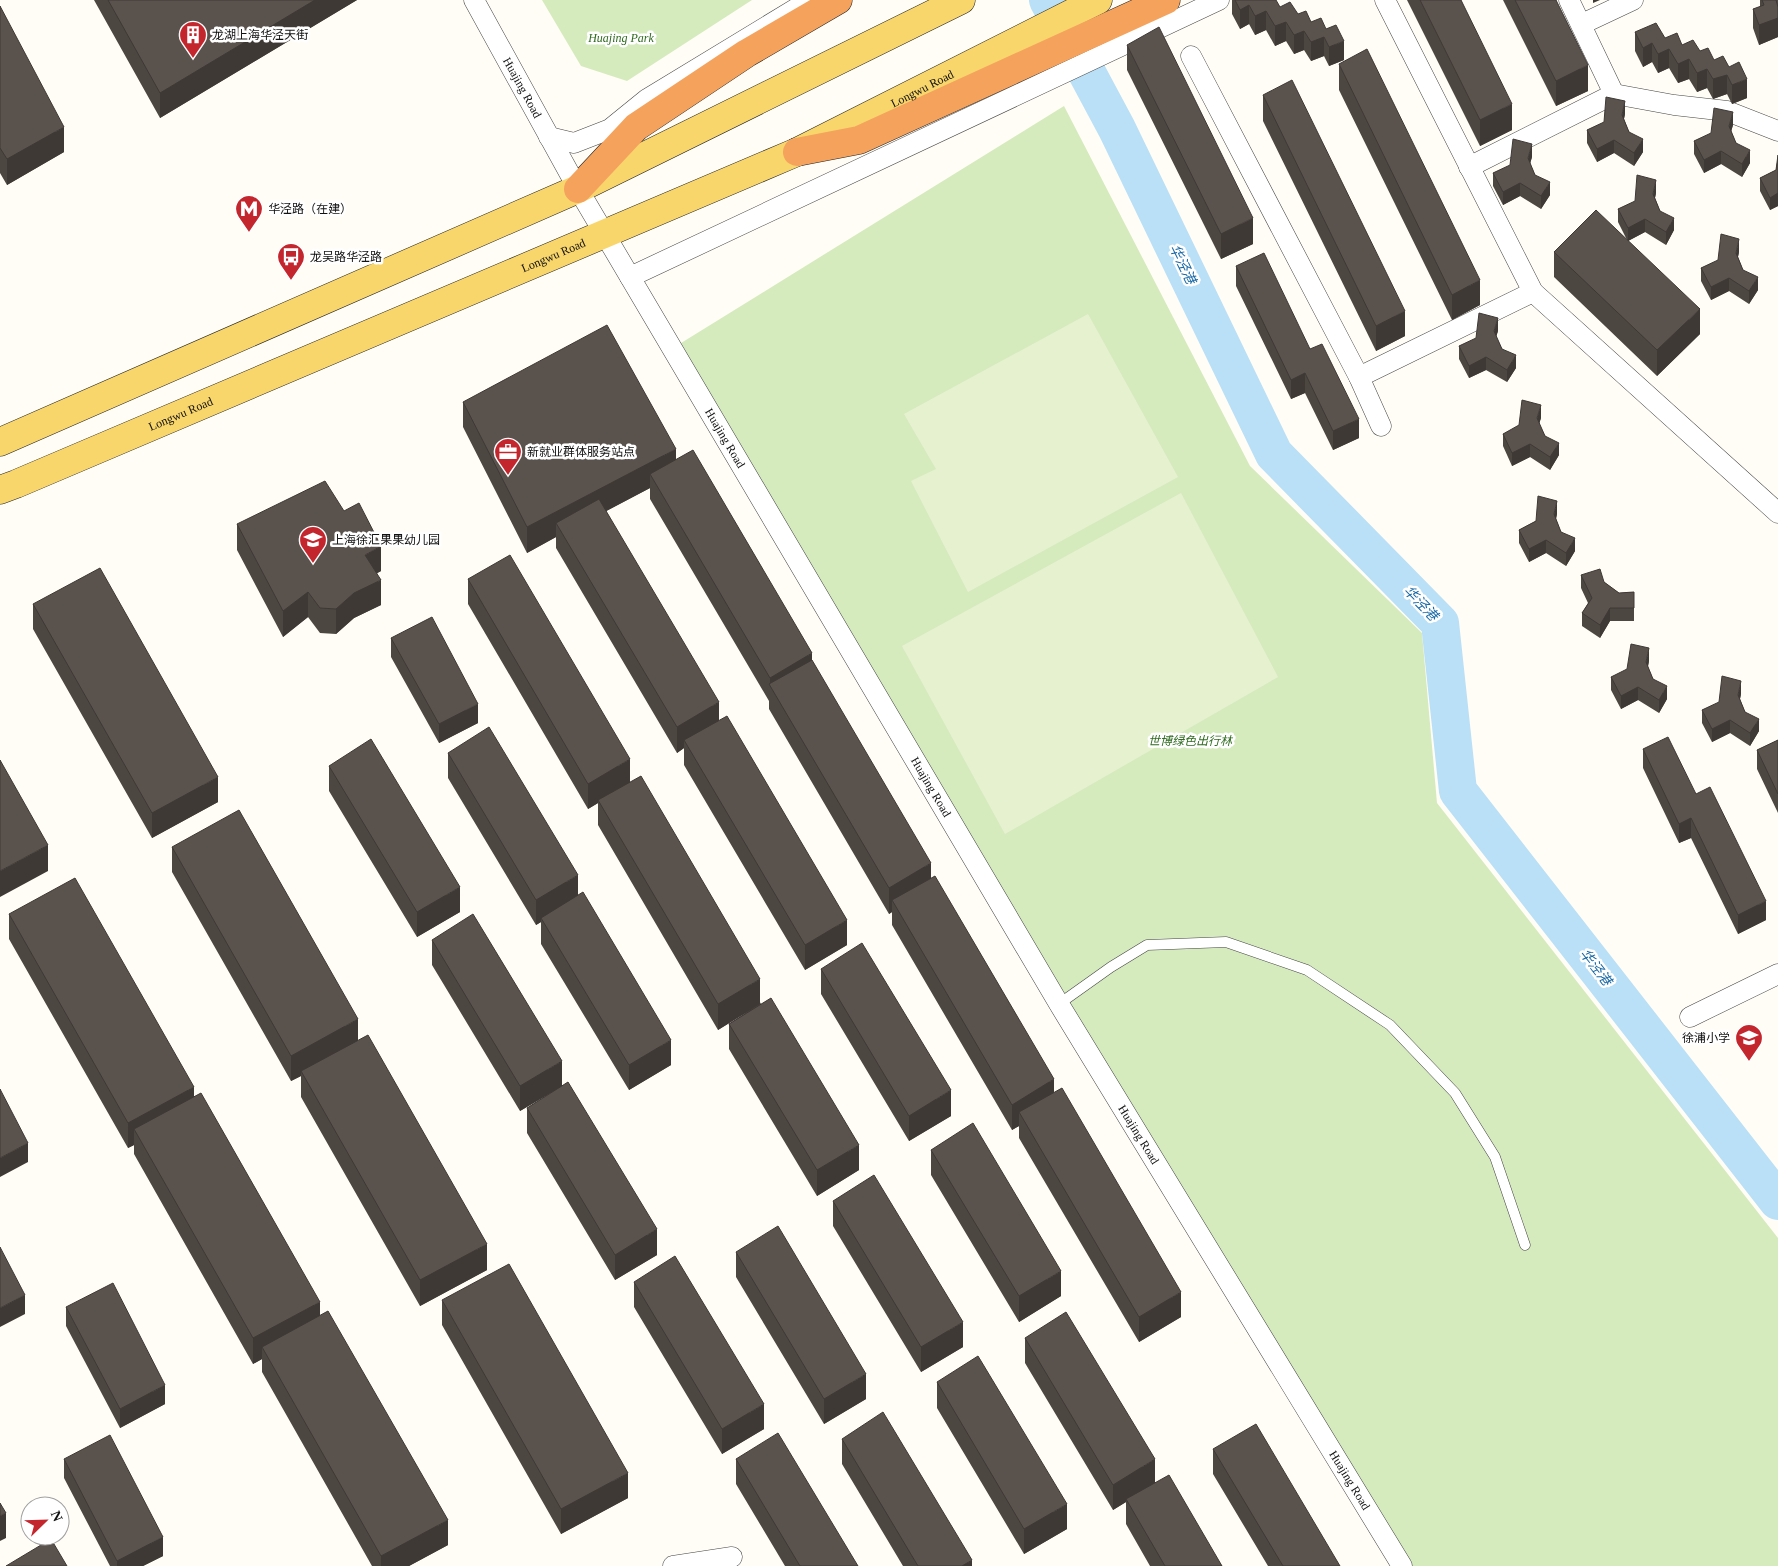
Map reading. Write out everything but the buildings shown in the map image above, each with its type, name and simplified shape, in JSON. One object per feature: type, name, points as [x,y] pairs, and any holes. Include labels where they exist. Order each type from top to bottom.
[{"type":"highway","points":[[578,189],[636,127],[747,53],[838,0]]},
{"type":"highway","points":[[797,152],[859,140],[1166,0]]},
{"type":"main road","points":[[0,442],[578,189],[961,0]]},
{"type":"main road","points":[[1035,60],[1088,5]]},
{"type":"main road","name":"Longwu Road","points":[[0,490],[797,152]]},
{"type":"street","name":"Huajing Road","points":[[474,0],[578,189],[1058,1004],[1402,1566]]},
{"type":"street","points":[[549,137],[574,143],[610,129],[647,99],[810,0]]},
{"type":"street","points":[[630,277],[1035,60],[1100,56],[1219,0]]},
{"type":"street","points":[[1385,0],[1533,292],[1778,513]]},
{"type":"street","points":[[1570,0],[1614,94]]},
{"type":"street","points":[[1582,24],[1634,0]]},
{"type":"street","points":[[1191,56],[1359,377],[1381,426]]},
{"type":"street","points":[[1469,167],[1614,94],[1674,105],[1727,111],[1778,132]]},
{"type":"street","points":[[1359,377],[1533,292]]},
{"type":"street","points":[[1690,1017],[1778,974]]},
{"type":"street","points":[[673,1566],[732,1557]]},
{"type":"lane","points":[[1058,1004],[1111,967],[1147,945],[1226,942],[1307,970],[1390,1025],[1455,1093],[1495,1157],[1525,1245]]},
{"type":"green space","name":"Huajing Park","points":[[542,0],[752,0],[627,81],[581,66]]},
{"type":"green space","name":"世博绿色出行林","points":[[1064,106],[1250,466],[1422,633],[1437,803],[1778,1238],[1778,1566],[1408,1566],[673,348]]},
{"type":"green space","points":[[1088,314],[1178,477],[968,592],[911,481],[936,469],[904,414]]},
{"type":"green space","points":[[1181,493],[1278,677],[1005,834],[902,646]]},
{"type":"waterway","name":"华泾港","points":[[1048,0],[1117,129],[1274,454],[1440,623],[1458,791],[1778,1201]]},
{"type":"place","name":"龙湖上海华泾天街","points":[[193,59]]},
{"type":"place","name":"华泾路（在建）","points":[[249,233]]},
{"type":"place","name":"龙吴路华泾路","points":[[291,281]]},
{"type":"place","name":"新就业群体服务站点","points":[[508,476]]},
{"type":"place","name":"上海徐汇果果幼儿园","points":[[313,564]]},
{"type":"place","name":"徐浦小学","points":[[1749,1062]]}]
